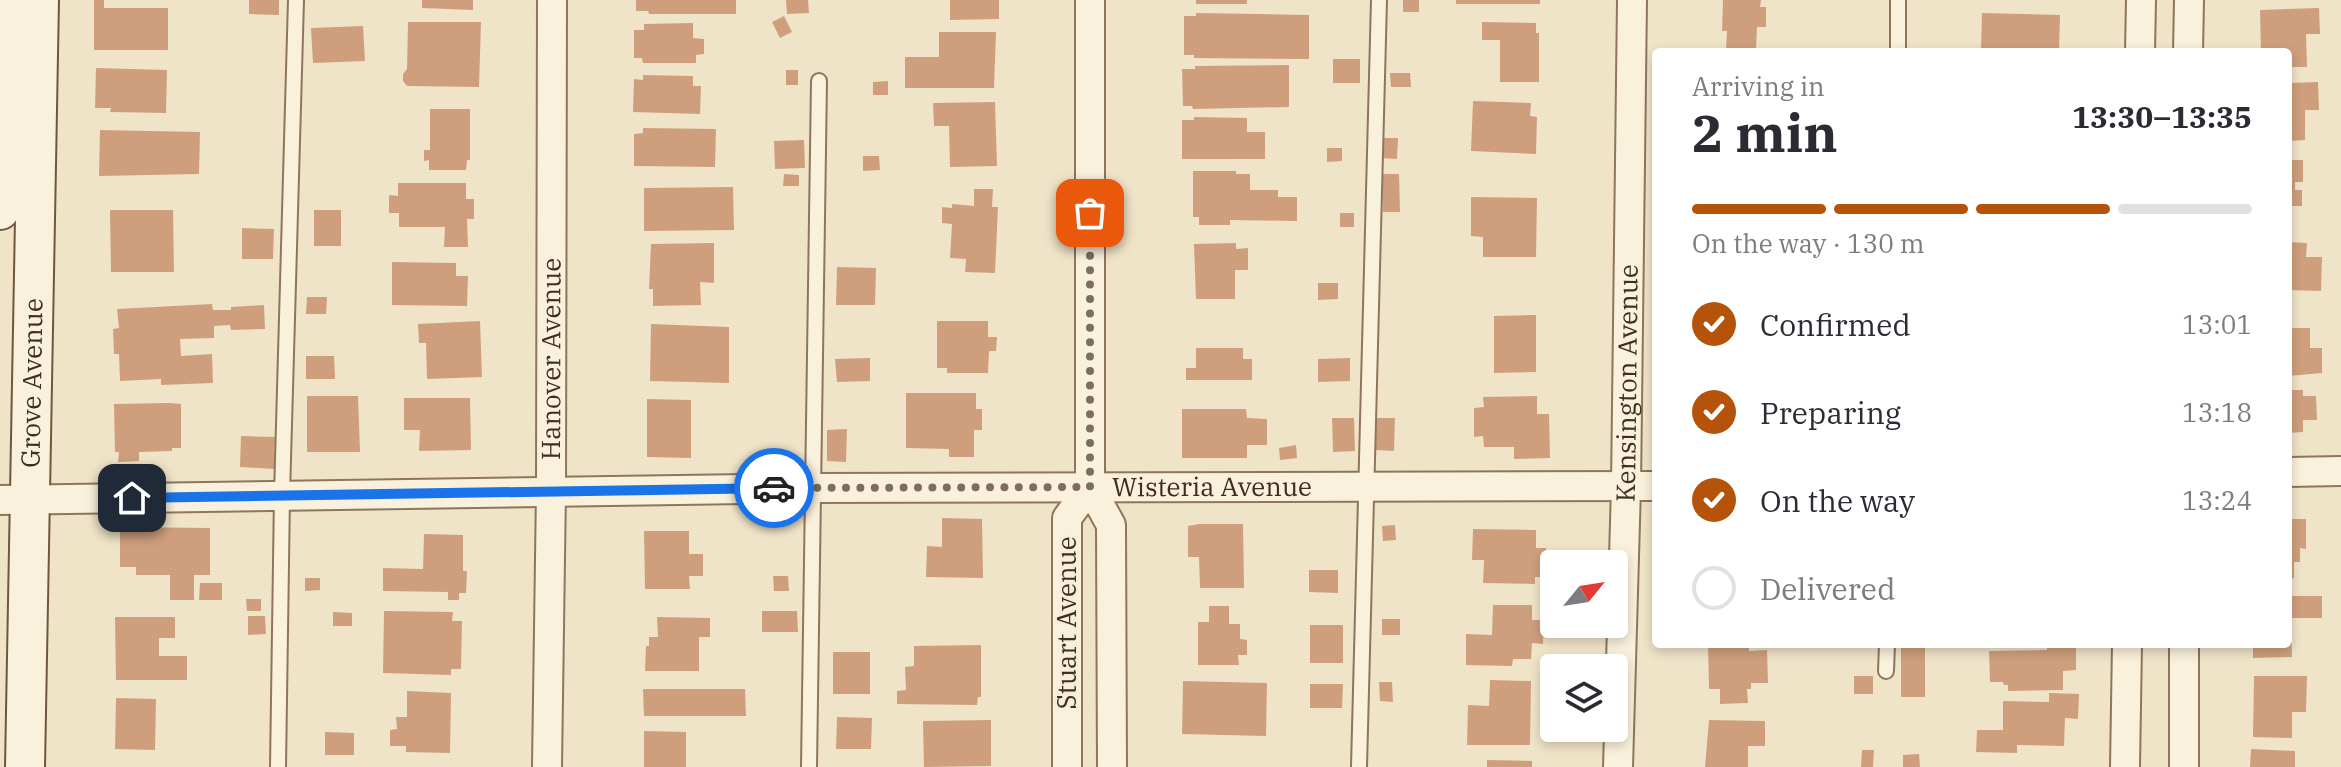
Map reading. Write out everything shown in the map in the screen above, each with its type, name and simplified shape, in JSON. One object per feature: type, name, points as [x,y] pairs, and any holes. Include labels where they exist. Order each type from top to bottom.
[{"type":"street","name":"Grove Avenue","points":[[3,0],[13,167],[17,764]]},
{"type":"street","name":"Grove Avenue","points":[[0,210],[13,167],[39,0]]},
{"type":"street","name":"Hanover Avenue","points":[[547,767],[552,0]]},
{"type":"street","name":"Stuart Avenue","points":[[1090,0],[1090,487],[1111,525],[1112,767]]},
{"type":"street","name":"Kensington Avenue","points":[[1618,767],[1626,487],[1632,0]]},
{"type":"street","points":[[2140,48],[2141,0]]},
{"type":"street","points":[[2188,48],[2189,0]]},
{"type":"street","points":[[2292,472],[2341,471]]},
{"type":"street","name":"Wisteria Avenue","points":[[15,500],[551,490],[1652,486]]},
{"type":"street","name":"Stuart Avenue","points":[[1067,767],[1067,518],[1090,487]]},
{"type":"street","points":[[2125,767],[2127,648]]},
{"type":"street","points":[[2184,648],[2184,767]]},
{"type":"lane","points":[[278,767],[296,0]]},
{"type":"lane","points":[[1359,767],[1379,0]]},
{"type":"lane","points":[[1898,0],[1898,48]]},
{"type":"lane","points":[[809,767],[819,81]]},
{"type":"lane","points":[[1886,671],[1887,648]]},
{"type":"building","points":[[94,0],[104,0],[104,8],[168,8],[168,50],[94,50]]},
{"type":"building","points":[[249,0],[279,0],[279,15],[249,14]]},
{"type":"building","points":[[422,0],[473,0],[473,10],[422,8]]},
{"type":"building","points":[[636,0],[736,0],[736,14],[649,14],[648,11],[636,11]]},
{"type":"building","points":[[786,0],[808,0],[809,13],[787,14]]},
{"type":"building","points":[[950,0],[999,0],[999,19],[950,20]]},
{"type":"building","points":[[1196,0],[1247,0],[1247,4],[1196,4]]},
{"type":"building","points":[[1403,0],[1419,0],[1419,12],[1403,12]]},
{"type":"building","points":[[1456,0],[1540,0],[1540,4],[1456,4]]},
{"type":"building","points":[[1723,0],[1761,0],[1760,7],[1766,7],[1766,27],[1757,27],[1756,48],[1726,48],[1727,31],[1722,31]]},
{"type":"building","points":[[2319,8],[2320,34],[2306,34],[2307,67],[2292,67],[2292,48],[2261,48],[2260,10]]},
{"type":"building","points":[[1196,13],[1309,15],[1309,59],[1194,58],[1194,55],[1184,55],[1184,16],[1196,16]]},
{"type":"building","points":[[1982,13],[2060,15],[2059,48],[1981,48]]},
{"type":"building","points":[[784,16],[792,32],[780,38],[772,22]]},
{"type":"building","points":[[408,22],[481,22],[479,87],[407,86],[403,74],[407,69]]},
{"type":"building","points":[[1482,22],[1536,23],[1536,33],[1539,33],[1539,82],[1500,82],[1500,40],[1482,40]]},
{"type":"building","points":[[693,23],[693,38],[704,39],[704,54],[696,55],[696,63],[643,63],[642,58],[634,58],[634,30],[644,30],[644,24]]},
{"type":"building","points":[[363,26],[365,61],[313,63],[311,28]]},
{"type":"building","points":[[939,32],[996,32],[994,88],[905,88],[905,57],[939,57]]},
{"type":"building","points":[[1333,59],[1360,59],[1360,83],[1333,83]]},
{"type":"building","points":[[1289,65],[1289,107],[1193,109],[1192,106],[1183,106],[1182,69],[1195,69],[1195,66]]},
{"type":"building","points":[[96,68],[167,70],[166,113],[110,112],[111,108],[95,108]]},
{"type":"building","points":[[786,70],[798,70],[798,85],[786,85]]},
{"type":"building","points":[[1390,73],[1410,73],[1411,87],[1391,87]]},
{"type":"building","points":[[643,75],[693,76],[693,86],[701,86],[700,114],[633,112],[634,79],[643,80]]},
{"type":"building","points":[[888,81],[888,95],[873,95],[873,82]]},
{"type":"building","points":[[2318,82],[2319,110],[2305,110],[2305,140],[2292,141],[2292,83]]},
{"type":"building","points":[[1473,101],[1531,103],[1530,116],[1537,117],[1536,154],[1471,151]]},
{"type":"building","points":[[995,102],[997,166],[950,167],[949,126],[934,126],[933,103]]},
{"type":"building","points":[[430,109],[470,109],[470,160],[467,160],[466,170],[429,170],[429,160],[424,161],[424,150],[430,150]]},
{"type":"building","points":[[1194,117],[1247,118],[1247,132],[1265,132],[1265,159],[1182,159],[1182,120],[1194,120]]},
{"type":"building","points":[[643,128],[716,129],[715,167],[634,166],[634,134],[643,133]]},
{"type":"building","points":[[100,130],[200,132],[199,174],[99,176]]},
{"type":"building","points":[[1383,138],[1398,138],[1397,159],[1382,158]]},
{"type":"building","points":[[804,140],[805,168],[775,169],[774,141]]},
{"type":"building","points":[[1327,148],[1342,148],[1342,161],[1327,162]]},
{"type":"building","points":[[863,156],[879,156],[880,170],[863,171]]},
{"type":"building","points":[[2292,160],[2303,160],[2303,182],[2295,182],[2295,190],[2302,190],[2302,206],[2292,206]]},
{"type":"building","points":[[1193,171],[1250,174],[1250,190],[1278,190],[1278,197],[1297,197],[1297,221],[1230,220],[1230,225],[1199,225],[1199,217],[1193,217]]},
{"type":"building","points":[[784,174],[799,175],[799,186],[783,186]]},
{"type":"building","points":[[1382,174],[1399,174],[1400,212],[1383,212]]},
{"type":"building","points":[[398,183],[466,183],[466,199],[474,199],[474,219],[467,219],[468,247],[444,247],[445,227],[399,227],[399,213],[389,213],[389,195],[398,196]]},
{"type":"building","points":[[733,187],[734,230],[644,231],[644,188]]},
{"type":"building","points":[[974,189],[993,189],[992,207],[998,207],[995,273],[965,272],[966,259],[950,258],[952,224],[942,223],[942,207],[952,208],[952,204],[974,206]]},
{"type":"building","points":[[1471,197],[1537,198],[1536,257],[1483,257],[1483,237],[1471,236]]},
{"type":"building","points":[[110,210],[173,210],[174,272],[111,272]]},
{"type":"building","points":[[314,210],[341,210],[341,246],[314,246]]},
{"type":"building","points":[[1340,213],[1354,213],[1354,227],[1340,227]]},
{"type":"building","points":[[242,228],[274,229],[273,259],[242,259]]},
{"type":"building","points":[[2292,242],[2307,243],[2306,257],[2322,257],[2321,291],[2292,290]]},
{"type":"building","points":[[714,243],[714,283],[700,282],[701,305],[653,306],[653,289],[649,289],[651,244]]},
{"type":"building","points":[[1236,243],[1236,249],[1248,248],[1248,270],[1235,270],[1235,299],[1196,299],[1194,244]]},
{"type":"building","points":[[392,262],[456,263],[456,276],[468,276],[467,306],[392,305]]},
{"type":"building","points":[[837,267],[876,268],[875,305],[836,305]]},
{"type":"building","points":[[1318,283],[1338,283],[1338,299],[1318,300]]},
{"type":"building","points":[[307,297],[327,297],[326,314],[306,314]]},
{"type":"building","points":[[212,304],[213,310],[264,305],[265,329],[231,330],[230,325],[214,326],[214,338],[180,339],[181,356],[212,354],[213,383],[161,385],[161,379],[120,381],[119,354],[114,354],[113,329],[119,328],[117,309]]},
{"type":"building","points":[[1536,315],[1536,372],[1494,373],[1494,316]]},
{"type":"building","points":[[480,321],[482,377],[427,379],[426,343],[419,343],[418,324]]},
{"type":"building","points":[[937,321],[988,321],[988,337],[997,337],[996,351],[989,351],[988,373],[947,373],[947,368],[937,368]]},
{"type":"building","points":[[651,324],[729,327],[729,383],[650,381]]},
{"type":"building","points":[[2292,328],[2310,328],[2310,348],[2322,348],[2322,373],[2292,376]]},
{"type":"building","points":[[1196,348],[1243,348],[1243,359],[1252,359],[1252,380],[1186,380],[1186,368],[1196,368]]},
{"type":"building","points":[[306,356],[334,356],[335,379],[306,379]]},
{"type":"building","points":[[870,358],[870,381],[837,382],[835,359]]},
{"type":"building","points":[[1350,358],[1350,381],[1318,382],[1318,359]]},
{"type":"building","points":[[2292,390],[2303,390],[2303,396],[2316,396],[2317,420],[2303,420],[2303,432],[2292,433]]},
{"type":"building","points":[[906,393],[976,393],[976,409],[982,409],[982,430],[974,430],[974,457],[949,457],[949,449],[906,448]]},
{"type":"building","points":[[307,396],[358,396],[360,452],[307,452]]},
{"type":"building","points":[[1537,396],[1537,414],[1549,414],[1550,458],[1514,459],[1514,447],[1484,447],[1483,436],[1474,437],[1474,408],[1484,407],[1483,397]]},
{"type":"building","points":[[404,398],[470,398],[471,450],[419,451],[420,430],[404,430]]},
{"type":"building","points":[[647,399],[691,400],[691,458],[647,457]]},
{"type":"building","points":[[114,404],[181,404],[181,448],[139,452],[139,461],[118,462]]},
{"type":"building","points":[[1182,409],[1246,409],[1247,418],[1267,419],[1267,445],[1247,445],[1247,458],[1182,458]]},
{"type":"building","points":[[1332,418],[1354,418],[1355,451],[1333,452]]},
{"type":"building","points":[[1375,418],[1395,418],[1394,451],[1375,450]]},
{"type":"building","points":[[847,429],[846,462],[827,461],[827,430]]},
{"type":"building","points":[[241,436],[275,437],[274,469],[240,467]]},
{"type":"building","points":[[1296,445],[1297,458],[1280,460],[1279,448]]},
{"type":"building","points":[[942,518],[982,519],[983,578],[926,577],[927,546],[942,547]]},
{"type":"building","points":[[2292,519],[2306,519],[2306,549],[2300,548],[2300,562],[2294,562],[2294,578]]},
{"type":"building","points":[[1243,524],[1244,588],[1200,588],[1199,557],[1188,557],[1188,526]]},
{"type":"building","points":[[1395,525],[1396,540],[1383,541],[1382,526]]},
{"type":"building","points":[[120,527],[210,528],[210,575],[194,575],[194,600],[170,600],[170,575],[136,575],[136,567],[120,567]]},
{"type":"building","points":[[1473,529],[1536,530],[1536,548],[1546,548],[1540,550],[1540,577],[1535,577],[1535,584],[1483,583],[1484,560],[1472,560]]},
{"type":"building","points":[[644,531],[689,531],[689,554],[703,554],[703,576],[689,576],[690,589],[645,589]]},
{"type":"building","points":[[424,534],[463,535],[466,593],[459,593],[459,600],[448,600],[448,592],[383,591],[383,568],[423,569]]},
{"type":"building","points":[[1309,570],[1338,570],[1338,593],[1309,592]]},
{"type":"building","points":[[773,576],[788,576],[789,591],[774,591]]},
{"type":"building","points":[[305,578],[320,578],[320,590],[305,591]]},
{"type":"building","points":[[200,583],[222,583],[222,600],[199,600]]},
{"type":"building","points":[[2292,596],[2322,596],[2322,618],[2292,618]]},
{"type":"building","points":[[246,599],[261,599],[261,611],[247,611]]},
{"type":"building","points":[[1493,605],[1532,605],[1532,620],[1540,620],[1543,644],[1532,643],[1531,659],[1513,659],[1512,666],[1466,665],[1466,634],[1492,635]]},
{"type":"building","points":[[1209,606],[1229,606],[1229,624],[1240,624],[1240,639],[1247,640],[1247,655],[1238,655],[1239,665],[1198,665],[1198,622],[1209,622]]},
{"type":"building","points":[[384,611],[453,612],[452,621],[462,621],[461,669],[451,669],[451,675],[383,673]]},
{"type":"building","points":[[762,611],[797,611],[798,632],[762,632]]},
{"type":"building","points":[[333,612],[352,613],[352,626],[333,626]]},
{"type":"building","points":[[248,616],[265,616],[266,634],[248,635]]},
{"type":"building","points":[[115,617],[175,617],[175,638],[159,638],[159,656],[187,656],[187,680],[116,680]]},
{"type":"building","points":[[657,617],[710,618],[710,637],[699,637],[699,671],[645,671],[649,637],[658,637]]},
{"type":"building","points":[[1382,619],[1400,619],[1400,635],[1382,635]]},
{"type":"building","points":[[1310,625],[1343,625],[1343,663],[1310,663]]},
{"type":"building","points":[[981,645],[981,697],[978,697],[977,705],[897,704],[897,691],[906,690],[905,667],[914,666],[914,646]]},
{"type":"building","points":[[1708,648],[1767,650],[1768,683],[1751,683],[1751,689],[1747,689],[1748,703],[1720,704],[1720,689],[1709,689]]},
{"type":"building","points":[[1901,648],[1925,648],[1925,697],[1901,697]]},
{"type":"building","points":[[2076,648],[2076,670],[2063,671],[2063,690],[2008,691],[2008,685],[2003,682],[1990,682],[1989,651]]},
{"type":"building","points":[[2253,648],[2292,648],[2292,657],[2253,658]]},
{"type":"building","points":[[833,652],[870,652],[870,694],[833,694]]},
{"type":"building","points":[[1854,676],[1873,676],[1873,694],[1854,694]]},
{"type":"building","points":[[2254,676],[2307,676],[2306,712],[2292,712],[2292,738],[2253,737]]},
{"type":"building","points":[[1490,680],[1531,681],[1530,745],[1467,745],[1468,705],[1489,706]]},
{"type":"building","points":[[1183,681],[1267,683],[1266,736],[1182,734]]},
{"type":"building","points":[[1379,682],[1392,682],[1393,702],[1380,701]]},
{"type":"building","points":[[1310,684],[1343,684],[1342,708],[1310,708]]},
{"type":"building","points":[[643,689],[745,689],[746,716],[644,716]]},
{"type":"building","points":[[407,691],[451,693],[450,753],[406,752],[406,746],[390,746],[390,730],[397,729],[396,717],[407,717]]},
{"type":"building","points":[[2049,693],[2079,694],[2078,719],[2065,718],[2064,746],[2017,745],[2017,753],[1976,752],[1977,730],[2003,730],[2003,701],[2049,702]]},
{"type":"building","points":[[116,698],[156,699],[155,750],[115,749]]},
{"type":"building","points":[[837,717],[872,718],[871,749],[836,749]]},
{"type":"building","points":[[991,720],[991,766],[924,767],[923,721]]},
{"type":"building","points":[[1709,720],[1765,721],[1765,746],[1748,746],[1748,767],[1705,767]]},
{"type":"building","points":[[644,731],[686,732],[686,767],[644,767]]},
{"type":"building","points":[[325,732],[354,733],[354,755],[325,755]]},
{"type":"building","points":[[2251,749],[2295,751],[2295,767],[2250,767]]},
{"type":"building","points":[[1862,750],[1874,750],[1873,767],[1861,767]]},
{"type":"building","points":[[1919,754],[1920,767],[1903,767],[1903,755]]},
{"type":"building","points":[[1487,760],[1532,761],[1532,767],[1487,767]]},
{"type":"way so far","points":[[774,488],[1090,487],[1090,213]]},
{"type":"route","points":[[132,498],[774,488]]}]
